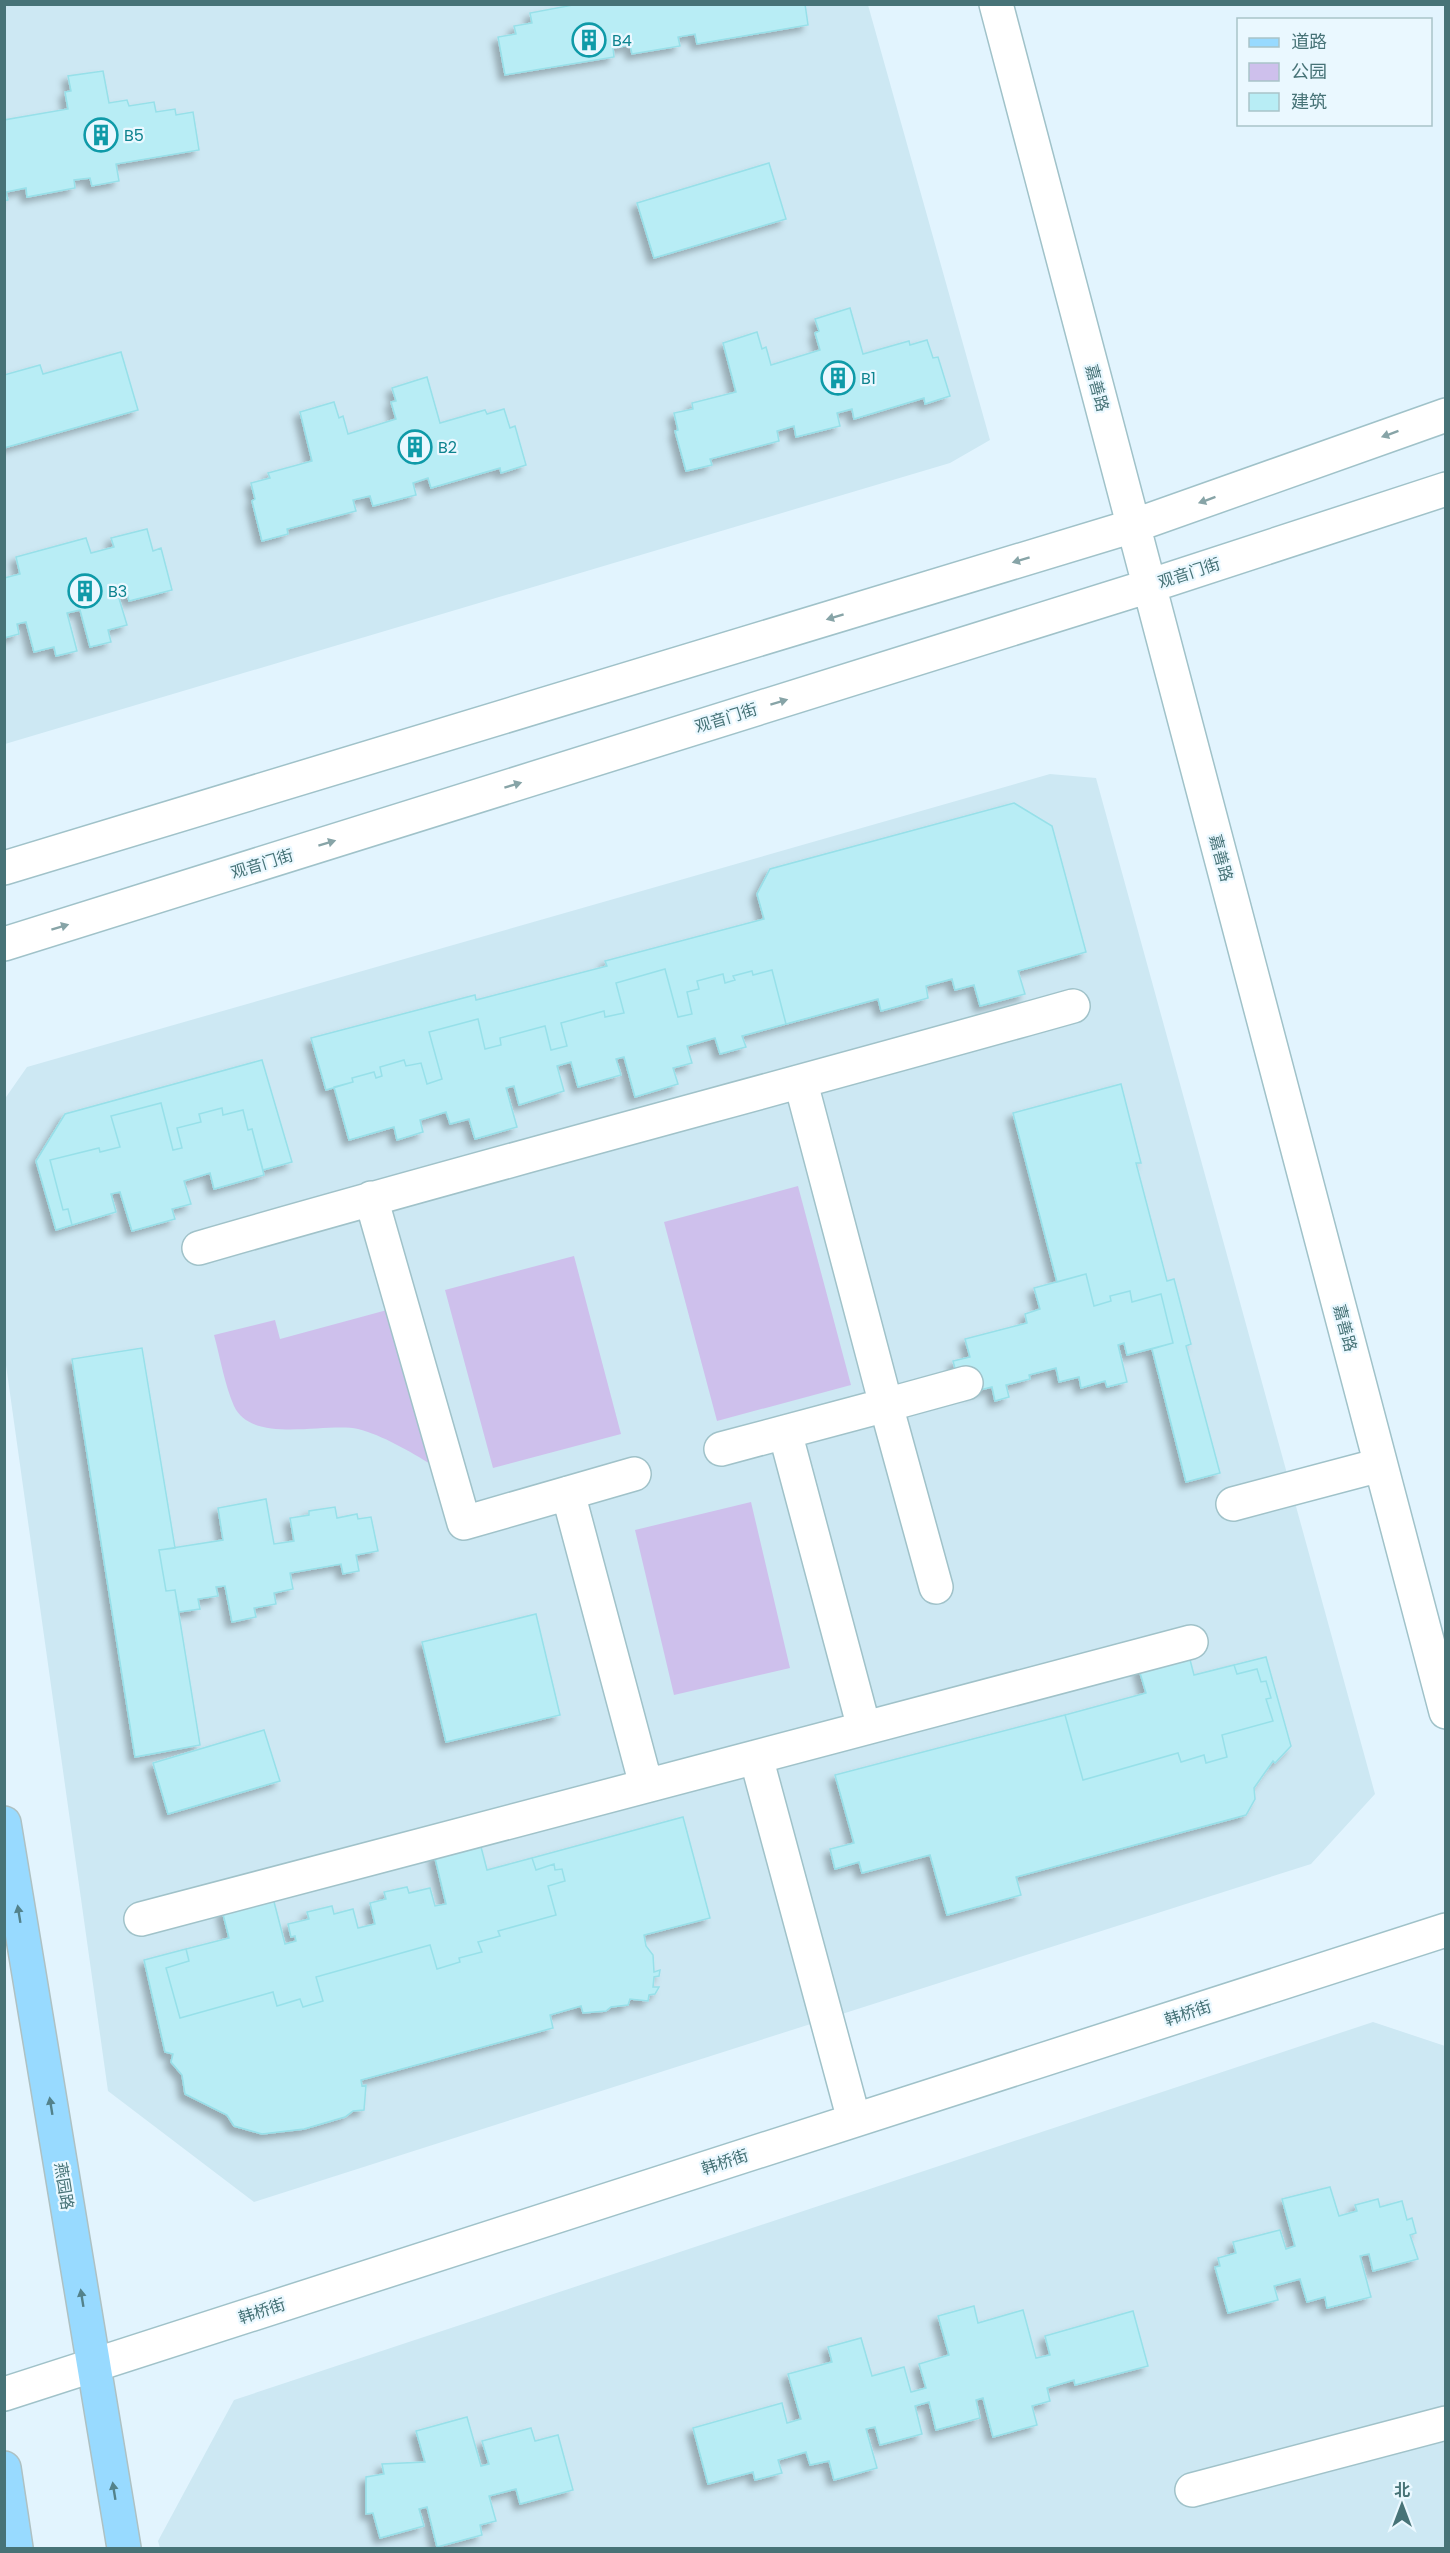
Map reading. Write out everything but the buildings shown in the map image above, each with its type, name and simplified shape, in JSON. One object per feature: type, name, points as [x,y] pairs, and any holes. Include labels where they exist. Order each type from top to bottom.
[{"type":"main road","name":"燕园路","points":[[4,1823],[124,2548]]},
{"type":"main road","points":[[4,2468],[16,2548]]},
{"type":"street","name":"嘉善路","points":[[996,4],[1446,1712]]},
{"type":"street","points":[[4,868],[1133,526],[1446,415]]},
{"type":"street","name":"观音门街","points":[[4,944],[1149,586],[1446,489]]},
{"type":"street","points":[[199,1248],[371,1198],[801,1083],[1073,1006]]},
{"type":"street","points":[[801,1083],[936,1587]]},
{"type":"street","points":[[371,1198],[464,1522],[634,1474]]},
{"type":"street","points":[[721,1449],[966,1383]]},
{"type":"street","points":[[785,1432],[864,1728]]},
{"type":"street","points":[[1233,1504],[1380,1465]]},
{"type":"street","points":[[568,1493],[646,1785]]},
{"type":"street","points":[[141,1919],[1191,1641]]},
{"type":"street","points":[[756,1757],[854,2120]]},
{"type":"street","name":"韩桥街","points":[[4,2394],[1446,1930]]},
{"type":"street","points":[[1192,2490],[1446,2423]]},
{"type":"shaded area","points":[[5,5],[868,5],[990,440],[950,463],[5,744]]},
{"type":"shaded area","points":[[1050,774],[1096,778],[1375,1794],[1311,1864],[254,2202],[108,2091],[5,1358],[4,1100],[27,1067]]},
{"type":"shaded area","points":[[1373,2022],[1445,2046],[1445,2548],[160,2548],[158,2541],[234,2400]]},
{"type":"green space","points":[[798,1186],[851,1385],[717,1421],[664,1222]]},
{"type":"green space","points":[[574,1256],[621,1434],[493,1468],[445,1290]]},
{"type":"green space","points":[[387,1310],[432,1465],[396,1444],[358,1429],[273,1429],[256,1425],[243,1418],[234,1406],[225,1381],[214,1335],[275,1320],[280,1339]]},
{"type":"green space","points":[[751,1502],[790,1668],[674,1695],[635,1530]]},
{"type":"place","name":"B4","points":[[589,40]]},
{"type":"place","name":"B5","points":[[101,135]]},
{"type":"place","name":"B1","points":[[838,378]]},
{"type":"place","name":"B2","points":[[415,447]]},
{"type":"place","name":"B3","points":[[85,591]]}]
